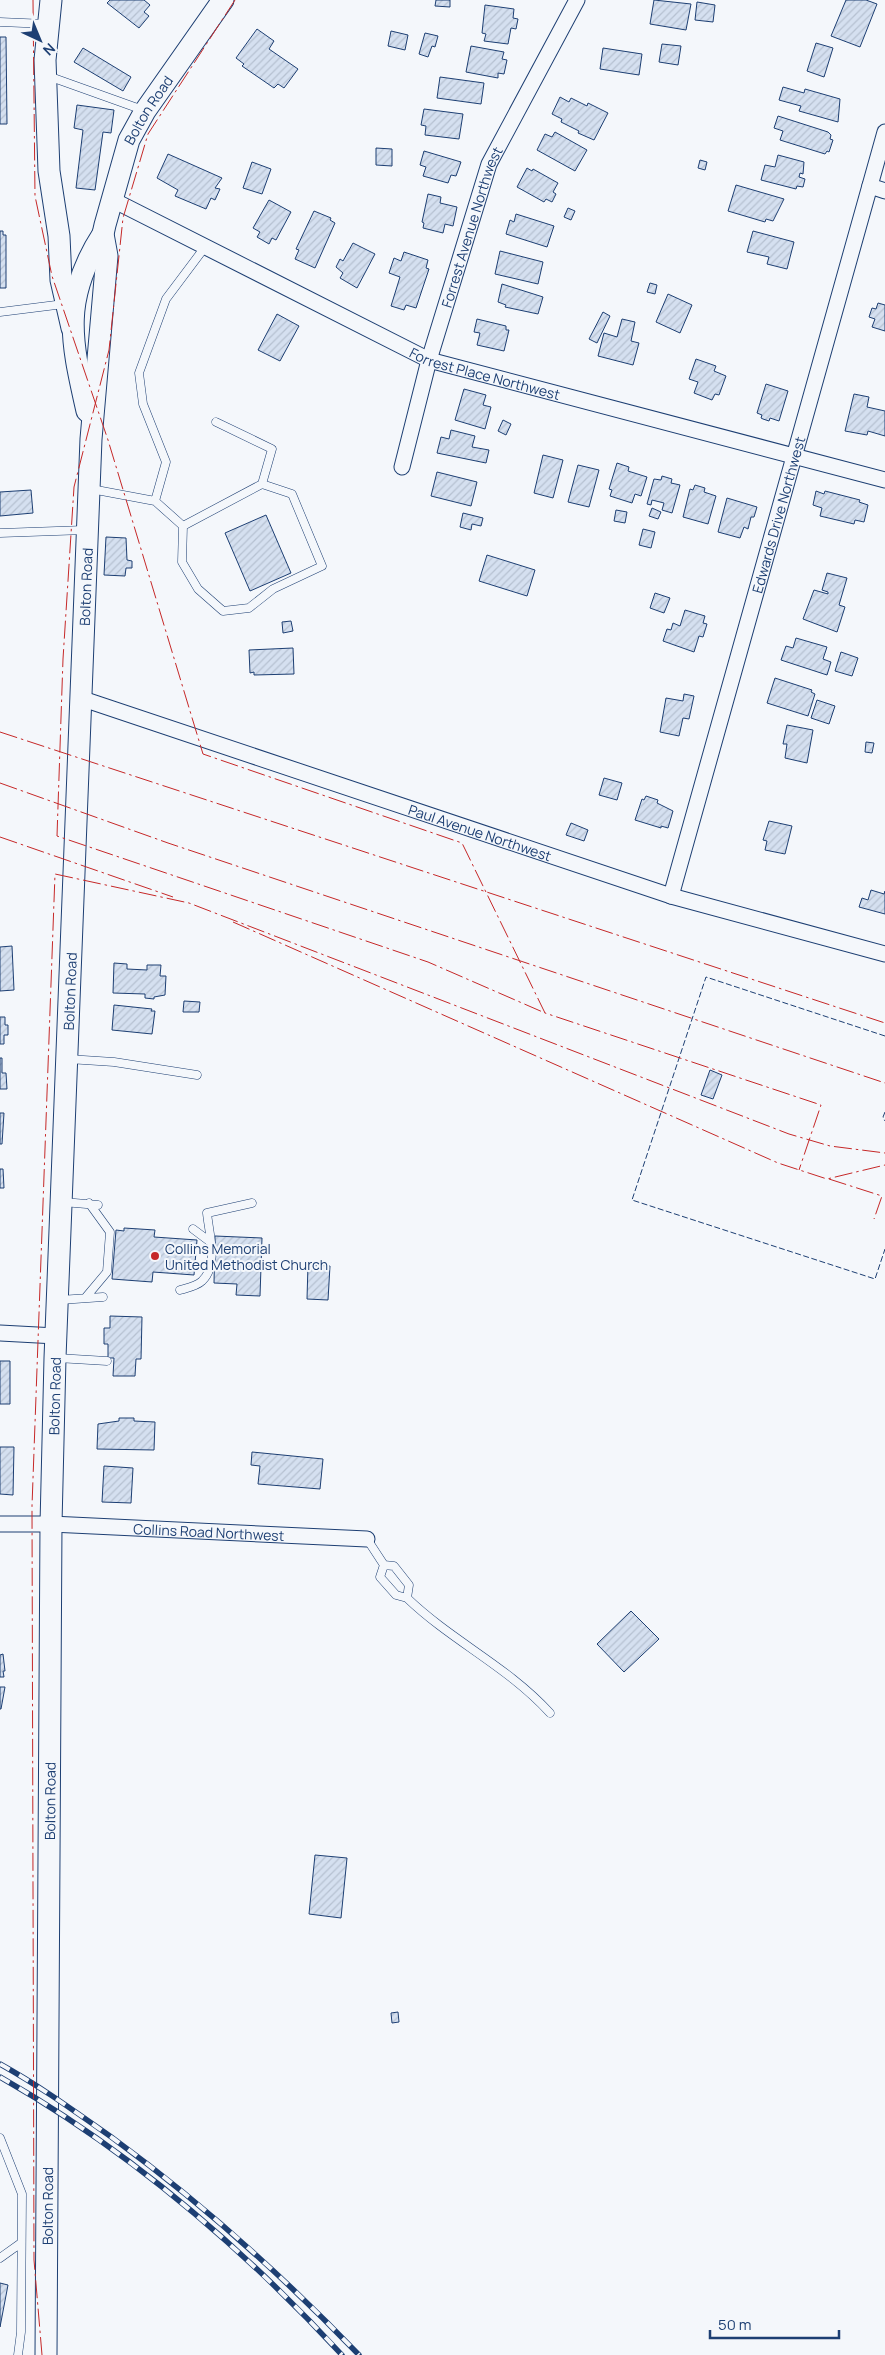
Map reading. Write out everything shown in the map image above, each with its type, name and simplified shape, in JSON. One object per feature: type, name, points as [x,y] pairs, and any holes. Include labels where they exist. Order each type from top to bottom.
[{"type":"street","points":[[51,0],[46,76],[49,171],[59,236],[95,390]]},
{"type":"street","name":"Bolton Road","points":[[90,439],[72,328],[72,296],[85,264],[103,234],[111,199],[129,140],[144,111],[223,0]]},
{"type":"street","name":"Forrest Avenue Northwest","points":[[402,467],[429,360],[489,164],[577,0]]},
{"type":"street","name":"Edwards Drive Northwest","points":[[671,896],[885,132]]},
{"type":"street","points":[[870,186],[885,191]]},
{"type":"street","name":"Forrest Place Northwest","points":[[111,199],[429,360],[885,480]]},
{"type":"street","name":"Bolton Road","points":[[46,2355],[50,1524],[90,439],[107,256],[103,234]]},
{"type":"street","name":"Paul Avenue Northwest","points":[[80,698],[671,896],[885,954]]},
{"type":"street","points":[[0,1333],[56,1336]]},
{"type":"street","name":"Collins Road Northwest","points":[[0,1524],[50,1524],[367,1539]]},
{"type":"lane","points":[[0,22],[49,24]]},
{"type":"lane","points":[[46,76],[144,111]]},
{"type":"lane","points":[[155,501],[166,462],[143,404],[139,373],[166,299],[205,246]]},
{"type":"lane","points":[[0,312],[72,296]]},
{"type":"lane","points":[[183,526],[262,484],[272,449],[216,422]]},
{"type":"lane","points":[[89,488],[155,501],[183,526],[182,562],[198,590],[223,611],[249,608],[273,589],[322,566],[292,494],[262,484]]},
{"type":"lane","points":[[0,533],[87,530]]},
{"type":"lane","points":[[66,1059],[114,1062],[197,1075]]},
{"type":"lane","points":[[61,1202],[98,1205]]},
{"type":"lane","points":[[86,1297],[107,1272],[110,1232],[90,1203]]},
{"type":"lane","points":[[180,1290],[201,1282],[211,1269],[213,1256],[209,1241],[207,1213],[252,1204]]},
{"type":"lane","points":[[193,1229],[209,1241]]},
{"type":"lane","points":[[57,1300],[103,1297]]},
{"type":"lane","points":[[55,1358],[107,1361]]},
{"type":"lane","points":[[367,1539],[384,1565]]},
{"type":"lane","points":[[384,1565],[380,1577],[396,1595],[407,1598],[426,1616],[486,1657],[535,1696],[550,1713]]},
{"type":"lane","points":[[384,1565],[394,1566],[402,1574],[409,1585],[407,1598]]},
{"type":"lane","points":[[0,2138],[22,2194],[21,2332],[18,2355]]},
{"type":"lane","points":[[0,2258],[22,2243]]},
{"type":"building","points":[[110,0],[144,0],[150,5],[144,12],[149,16],[139,28],[107,3]]},
{"type":"building","points":[[436,0],[450,0],[450,7],[435,6]]},
{"type":"building","points":[[654,0],[691,4],[686,30],[650,24]]},
{"type":"building","points":[[846,0],[866,0],[877,4],[860,47],[831,36]]},
{"type":"building","points":[[697,2],[715,5],[713,22],[695,20]]},
{"type":"building","points":[[485,5],[514,9],[513,18],[518,19],[516,29],[511,28],[508,44],[484,41],[486,34],[482,33]]},
{"type":"building","points":[[257,29],[274,41],[269,49],[298,69],[284,88],[278,84],[274,88],[242,66],[244,64],[236,58]]},
{"type":"building","points":[[391,31],[408,35],[405,50],[388,46]]},
{"type":"building","points":[[425,33],[438,36],[435,47],[432,46],[428,57],[419,54]]},
{"type":"building","points":[[0,37],[6,37],[7,124],[0,124]]},
{"type":"building","points":[[816,43],[833,48],[824,77],[807,71]]},
{"type":"building","points":[[662,44],[681,46],[678,65],[659,62]]},
{"type":"building","points":[[471,46],[504,52],[502,59],[507,60],[504,74],[498,73],[498,78],[466,72]]},
{"type":"building","points":[[83,48],[131,77],[123,91],[74,62]]},
{"type":"building","points":[[603,48],[642,54],[639,75],[600,69]]},
{"type":"building","points":[[440,77],[484,83],[481,104],[437,98]]},
{"type":"building","points":[[783,87],[804,93],[805,89],[840,99],[838,122],[799,111],[801,106],[779,100]]},
{"type":"building","points":[[560,97],[569,102],[571,98],[587,106],[588,103],[608,113],[594,140],[578,133],[579,131],[561,122],[562,119],[552,114]]},
{"type":"building","points":[[77,105],[114,110],[111,133],[103,132],[95,190],[76,188],[83,130],[74,128]]},
{"type":"building","points":[[424,109],[463,114],[459,139],[425,135],[426,126],[421,125]]},
{"type":"building","points":[[778,116],[828,132],[831,135],[830,139],[833,140],[829,152],[827,151],[825,154],[780,140],[783,131],[774,128]]},
{"type":"building","points":[[555,132],[587,150],[575,171],[537,150],[545,134],[552,137]]},
{"type":"building","points":[[376,148],[392,149],[392,166],[376,165]]},
{"type":"building","points":[[424,151],[461,162],[456,176],[451,175],[448,183],[423,176],[426,167],[420,165]]},
{"type":"building","points":[[168,154],[222,178],[215,188],[220,189],[215,200],[211,198],[206,209],[175,196],[178,190],[157,178]]},
{"type":"building","points":[[778,155],[804,162],[803,174],[800,173],[799,177],[805,179],[803,187],[797,186],[796,189],[761,180],[765,165],[775,167]]},
{"type":"building","points":[[700,160],[707,162],[705,170],[698,168]]},
{"type":"building","points":[[252,162],[271,169],[262,194],[243,188]]},
{"type":"building","points":[[527,168],[532,171],[533,169],[558,183],[553,192],[556,194],[552,202],[546,199],[544,202],[517,187]]},
{"type":"building","points":[[736,185],[784,199],[773,221],[766,219],[765,222],[728,211]]},
{"type":"building","points":[[428,194],[441,197],[440,203],[457,207],[453,226],[445,224],[443,233],[423,228],[424,223],[422,222]]},
{"type":"building","points":[[269,200],[291,212],[276,240],[272,238],[269,244],[257,237],[260,232],[253,228]]},
{"type":"building","points":[[568,208],[575,211],[571,220],[564,217]]},
{"type":"building","points":[[314,211],[331,218],[330,220],[335,223],[315,268],[295,259],[299,250],[296,249]]},
{"type":"building","points":[[516,214],[554,226],[547,247],[506,234],[510,220],[514,222]]},
{"type":"building","points":[[0,231],[3,231],[3,235],[6,235],[6,288],[0,288]]},
{"type":"building","points":[[753,231],[794,242],[787,269],[767,264],[769,257],[747,252]]},
{"type":"building","points":[[353,243],[375,254],[357,288],[340,278],[343,273],[336,267],[340,259],[343,261]]},
{"type":"building","points":[[500,251],[543,262],[538,284],[495,274]]},
{"type":"building","points":[[404,252],[428,260],[426,268],[429,269],[416,308],[406,305],[404,310],[391,306],[400,277],[389,273],[394,258],[401,261]]},
{"type":"building","points":[[650,283],[657,285],[655,294],[647,292]]},
{"type":"building","points":[[502,284],[543,297],[538,314],[505,307],[506,305],[498,302]]},
{"type":"building","points":[[668,294],[692,305],[680,333],[656,322]]},
{"type":"building","points":[[878,303],[885,305],[885,331],[872,327],[875,319],[869,317],[872,308],[876,309]]},
{"type":"building","points":[[603,312],[610,316],[597,343],[589,339]]},
{"type":"building","points":[[277,314],[299,326],[280,361],[258,350]]},
{"type":"building","points":[[477,319],[506,326],[506,330],[509,330],[504,351],[477,345],[480,333],[474,332]]},
{"type":"building","points":[[622,319],[635,322],[631,341],[639,343],[633,365],[598,356],[604,333],[617,337]]},
{"type":"building","points":[[696,359],[716,366],[714,371],[726,376],[719,395],[715,394],[712,400],[694,393],[698,382],[689,379]]},
{"type":"building","points":[[766,384],[788,391],[779,421],[770,418],[769,421],[763,419],[761,418],[762,415],[757,413]]},
{"type":"building","points":[[464,389],[486,395],[483,405],[491,407],[485,429],[455,420]]},
{"type":"building","points":[[854,394],[869,397],[867,407],[885,411],[885,436],[868,431],[867,435],[845,431]]},
{"type":"building","points":[[503,420],[511,424],[506,435],[498,431]]},
{"type":"building","points":[[451,430],[475,436],[472,447],[489,450],[486,463],[437,453],[441,437],[449,439]]},
{"type":"building","points":[[543,455],[563,460],[553,498],[534,493]]},
{"type":"building","points":[[617,463],[629,467],[628,471],[647,477],[641,496],[635,494],[632,503],[610,496],[612,490],[609,489]]},
{"type":"building","points":[[578,465],[599,470],[589,507],[568,502]]},
{"type":"building","points":[[437,472],[477,482],[471,506],[431,496]]},
{"type":"building","points":[[662,476],[672,479],[671,483],[680,485],[672,513],[662,510],[664,503],[652,500],[651,505],[647,504],[654,479],[661,480]]},
{"type":"building","points":[[695,485],[705,488],[704,492],[716,496],[708,524],[683,517],[690,489],[693,490]]},
{"type":"building","points":[[31,490],[33,513],[0,516],[0,492]]},
{"type":"building","points":[[816,491],[824,494],[825,491],[860,500],[859,502],[868,505],[864,522],[855,520],[854,524],[820,516],[822,508],[813,505]]},
{"type":"building","points":[[727,498],[757,507],[754,517],[751,517],[748,529],[744,527],[740,538],[718,532]]},
{"type":"building","points":[[652,508],[661,512],[658,519],[649,516]]},
{"type":"building","points":[[616,510],[627,512],[625,523],[614,521]]},
{"type":"building","points":[[463,513],[483,518],[481,526],[472,524],[471,530],[460,527]]},
{"type":"building","points":[[266,515],[291,573],[250,591],[225,533]]},
{"type":"building","points":[[643,529],[655,532],[651,548],[639,545]]},
{"type":"building","points":[[106,537],[126,538],[127,560],[132,561],[132,568],[126,568],[125,576],[104,575]]},
{"type":"building","points":[[487,555],[535,570],[527,596],[479,581]]},
{"type":"building","points":[[827,573],[847,578],[839,605],[845,607],[837,632],[803,619],[814,590],[828,594],[828,592],[822,590]]},
{"type":"building","points":[[655,593],[670,598],[664,613],[650,608]]},
{"type":"building","points":[[685,610],[705,616],[703,623],[707,624],[703,637],[699,636],[694,652],[663,641],[667,629],[671,630],[673,623],[680,626]]},
{"type":"building","points":[[291,621],[293,631],[283,633],[282,622]]},
{"type":"building","points":[[796,638],[827,647],[823,659],[831,662],[827,675],[781,660],[786,646],[793,648]]},
{"type":"building","points":[[293,648],[294,674],[254,675],[254,672],[250,673],[249,650]]},
{"type":"building","points":[[841,652],[858,658],[852,676],[835,671]]},
{"type":"building","points":[[775,678],[812,690],[811,692],[815,694],[808,716],[767,703]]},
{"type":"building","points":[[684,694],[694,696],[689,719],[683,718],[679,736],[660,732],[666,698],[683,701]]},
{"type":"building","points":[[817,700],[835,706],[829,724],[811,718]]},
{"type":"building","points":[[787,725],[813,730],[807,763],[785,758],[787,744],[783,744]]},
{"type":"building","points":[[866,742],[874,743],[872,753],[865,752]]},
{"type":"building","points":[[604,778],[622,783],[617,800],[599,795]]},
{"type":"building","points":[[646,796],[658,800],[657,803],[673,811],[668,828],[661,826],[661,828],[635,820],[642,799],[644,800]]},
{"type":"building","points":[[769,821],[792,826],[785,854],[765,850],[767,841],[763,840]]},
{"type":"building","points":[[571,823],[588,830],[584,841],[566,835]]},
{"type":"building","points":[[871,890],[884,894],[885,891],[885,914],[859,907],[862,898],[868,900]]},
{"type":"building","points":[[12,946],[14,990],[0,991],[0,947]]},
{"type":"building","points":[[114,963],[127,964],[127,969],[147,970],[147,965],[161,965],[160,976],[166,976],[165,995],[154,997],[154,999],[145,998],[145,994],[113,993]]},
{"type":"building","points":[[184,1001],[200,1002],[199,1012],[183,1012]]},
{"type":"building","points":[[114,1005],[152,1009],[151,1011],[155,1011],[152,1034],[112,1030]]},
{"type":"building","points":[[0,1017],[5,1017],[5,1025],[8,1025],[8,1035],[4,1035],[4,1044],[0,1044]]},
{"type":"building","points":[[0,1058],[2,1058],[2,1073],[6,1073],[7,1089],[0,1089]]},
{"type":"building","points":[[710,1070],[722,1075],[713,1099],[701,1095]]},
{"type":"building","points":[[0,1113],[4,1113],[2,1144],[0,1144]]},
{"type":"building","points":[[0,1169],[3,1169],[4,1188],[0,1188]]},
{"type":"building","name":"Collins Memorial United Methodist Church","points":[[124,1228],[155,1230],[154,1237],[197,1240],[194,1275],[153,1272],[152,1282],[112,1279],[116,1230],[124,1231]]},
{"type":"building","points":[[215,1236],[262,1238],[260,1296],[236,1295],[237,1284],[214,1283]]},
{"type":"building","points":[[308,1265],[330,1266],[328,1300],[307,1299]]},
{"type":"building","points":[[110,1316],[142,1317],[141,1359],[136,1359],[135,1376],[113,1376],[114,1358],[108,1358],[108,1344],[104,1344],[104,1328],[110,1328]]},
{"type":"building","points":[[0,1361],[10,1361],[10,1404],[0,1404]]},
{"type":"building","points":[[119,1418],[134,1418],[134,1421],[155,1422],[154,1450],[97,1449],[98,1424],[119,1421]]},
{"type":"building","points":[[0,1447],[14,1447],[13,1495],[0,1494]]},
{"type":"building","points":[[252,1452],[323,1459],[320,1489],[258,1484],[260,1466],[251,1465]]},
{"type":"building","points":[[104,1466],[133,1468],[131,1503],[102,1502]]},
{"type":"building","points":[[631,1611],[659,1639],[624,1672],[597,1644]]},
{"type":"building","points":[[3,1654],[5,1671],[3,1671],[4,1677],[0,1677],[0,1655]]},
{"type":"building","points":[[0,1687],[5,1687],[1,1709],[0,1709]]},
{"type":"building","points":[[315,1855],[347,1858],[341,1918],[309,1914]]},
{"type":"building","points":[[398,2012],[399,2022],[392,2023],[391,2013]]},
{"type":"building","points":[[0,2283],[8,2285],[0,2327]]},
{"type":"railway","points":[[0,2064],[86,2119],[179,2189],[272,2269],[359,2355]]},
{"type":"railway","points":[[0,2077],[47,2105],[93,2136],[182,2203],[265,2277],[342,2355]]},
{"type":"fence","points":[[885,1036],[706,977],[632,1200],[875,1279],[885,1249]]},
{"type":"fence","points":[[885,1112],[883,1117],[885,1121]]},
{"type":"power","points":[[33,0],[35,196],[52,276],[108,440],[203,754],[462,843],[545,1013],[821,1105],[799,1170]]},
{"type":"power","points":[[235,0],[148,134],[123,218],[109,350],[74,487],[63,659],[57,836],[428,962],[545,1013]]},
{"type":"power","points":[[0,732],[885,1023]]},
{"type":"power","points":[[0,783],[168,843],[885,1083]]},
{"type":"power","points":[[0,837],[173,897]]},
{"type":"power","points":[[42,2355],[34,2260],[32,1506],[55,874],[189,903],[789,1134],[830,1146],[885,1153]]},
{"type":"power","points":[[233,922],[778,1163],[827,1179],[885,1165]]},
{"type":"power","points":[[829,1179],[882,1196],[874,1219]]},
{"type":"place","name":"Collins Memorial United Methodist Church","points":[[155,1256]]}]
